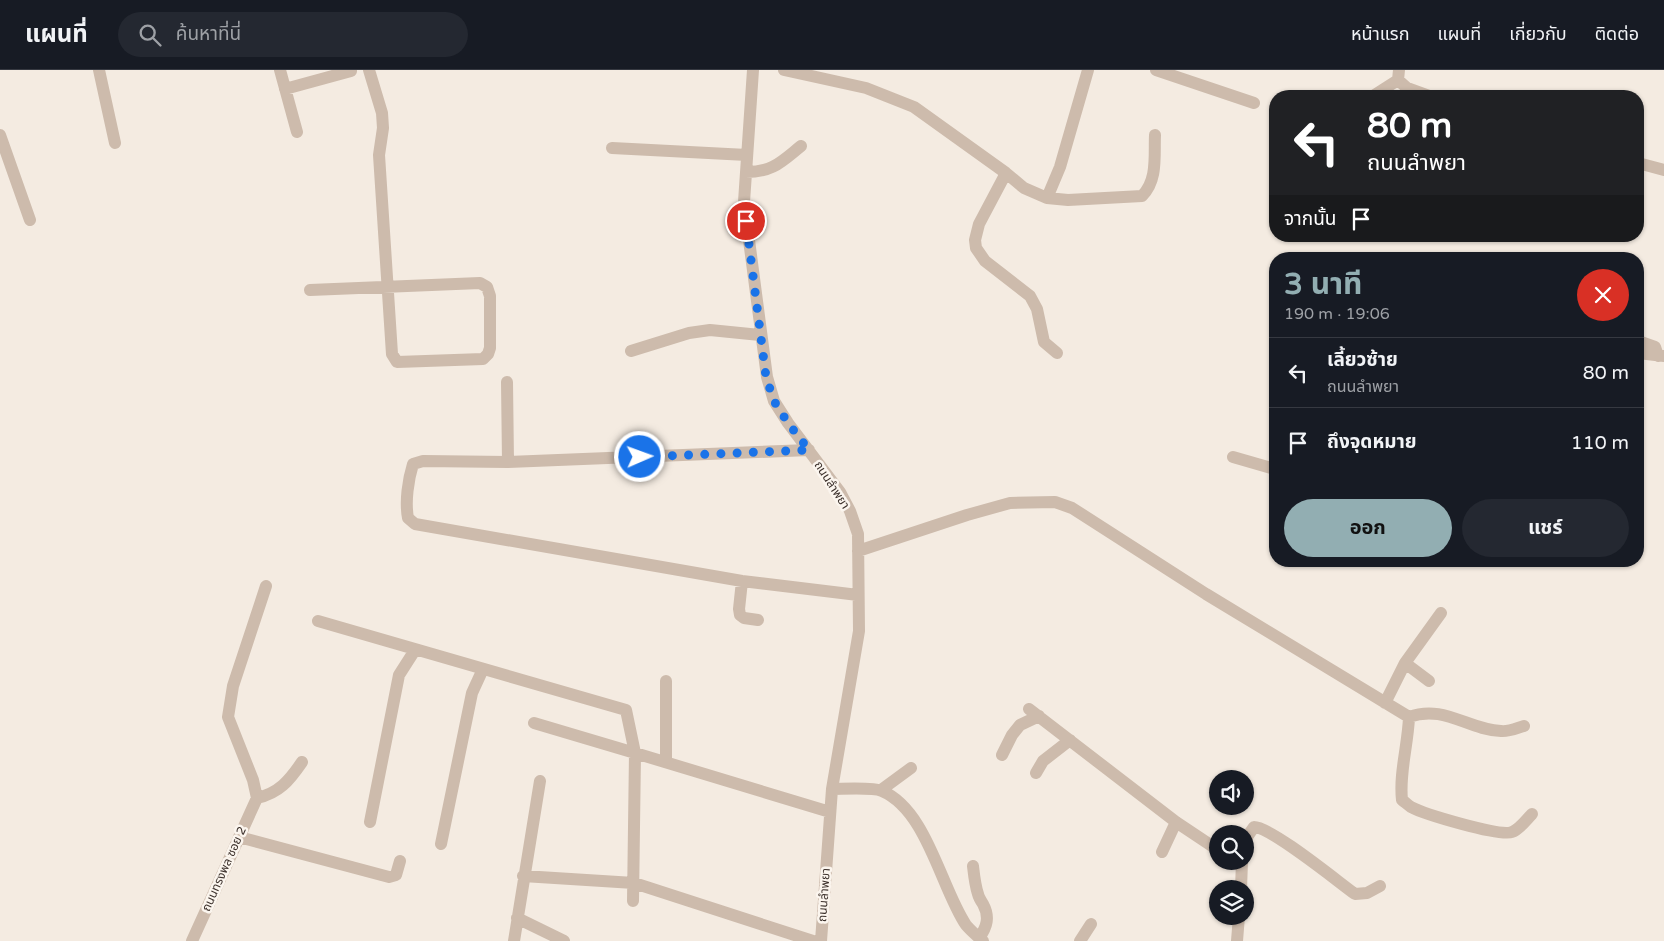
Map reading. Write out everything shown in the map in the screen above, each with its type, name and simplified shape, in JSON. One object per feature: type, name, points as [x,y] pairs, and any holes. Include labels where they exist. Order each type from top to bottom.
[{"type":"street","points":[[99,70],[115,143]]},
{"type":"street","points":[[280,70],[297,132]]},
{"type":"street","points":[[310,290],[386,286],[480,283],[487,287],[490,296],[490,348],[488,354],[483,359],[397,362],[392,354],[386,286],[379,155],[383,120],[368,70]]},
{"type":"street","name":"ถนนลำพยา","points":[[753,70],[744,202],[766,377],[774,401],[788,423],[840,492],[858,534],[859,631],[832,789],[822,941]]},
{"type":"street","points":[[784,70],[866,88],[914,107],[1024,188],[1047,198],[1068,200],[1142,196],[1149,189],[1154,173],[1155,135]]},
{"type":"street","points":[[1047,198],[1060,167],[1088,70]]},
{"type":"street","points":[[1156,70],[1254,103]]},
{"type":"street","points":[[285,89],[351,71]]},
{"type":"street","points":[[1380,90],[1399,75],[1407,88],[1412,90]]},
{"type":"street","points":[[0,135],[30,220]]},
{"type":"street","points":[[746,172],[761,172],[771,169],[801,146]]},
{"type":"street","points":[[612,148],[747,155]]},
{"type":"street","points":[[1644,165],[1664,170]]},
{"type":"street","points":[[1006,173],[979,224],[975,240],[976,248],[985,261],[1030,296],[1037,309],[1044,342],[1057,353]]},
{"type":"street","points":[[631,351],[689,332],[710,330],[760,335]]},
{"type":"street","points":[[1644,343],[1655,347],[1661,356]]},
{"type":"street","points":[[1644,354],[1661,356]]},
{"type":"street","points":[[506,382],[508,462]]},
{"type":"street","points":[[809,450],[508,462],[423,461],[413,464],[407,510],[408,518],[415,524],[742,581],[858,595]]},
{"type":"street","points":[[1233,458],[1269,467]]},
{"type":"street","points":[[858,552],[967,514],[1010,503],[1055,502],[1072,508],[1206,594],[1409,717],[1421,713],[1437,713],[1487,729],[1503,732],[1524,726]]},
{"type":"street","points":[[742,581],[740,615],[744,618],[758,620]]},
{"type":"street","points":[[266,586],[233,686],[228,717],[253,780],[256,798],[280,789],[294,775],[302,762]]},
{"type":"street","points":[[1385,703],[1405,662],[1441,613]]},
{"type":"street","points":[[318,622],[626,710],[635,753],[633,901]]},
{"type":"street","points":[[370,822],[399,674],[415,650]]},
{"type":"street","points":[[1405,662],[1429,681]]},
{"type":"street","points":[[441,844],[472,693],[483,669]]},
{"type":"street","points":[[666,681],[666,762]]},
{"type":"street","points":[[1002,755],[1020,725],[1034,712],[1176,822],[1209,844]]},
{"type":"street","points":[[1409,717],[1401,790],[1402,800],[1412,808],[1502,834],[1511,833],[1519,828],[1532,814]]},
{"type":"street","points":[[534,723],[830,812]]},
{"type":"street","points":[[1036,773],[1043,761],[1070,740]]},
{"type":"street","points":[[881,790],[911,768]]},
{"type":"street","points":[[514,941],[523,876],[540,781]]},
{"type":"street","points":[[832,789],[881,790],[899,802],[912,818],[932,850],[959,914],[967,926],[981,939],[986,928],[987,917],[985,906],[979,897],[975,885],[973,866]]},
{"type":"street","name":"ถนนทรงพล ซอย 2","points":[[192,941],[256,798]]},
{"type":"street","points":[[1162,852],[1176,822]]},
{"type":"street","points":[[1254,827],[1260,827],[1277,837],[1355,894],[1367,893],[1380,886]]},
{"type":"street","points":[[239,837],[389,877],[396,875],[400,861]]},
{"type":"street","points":[[523,876],[634,883],[812,941]]},
{"type":"street","points":[[517,918],[564,941]]},
{"type":"street","points":[[1080,941],[1091,924]]},
{"type":"street","points":[[1237,941],[1238,925]]},
{"type":"route","points":[[640,457],[809,450],[774,401],[766,377],[746,221]]}]
